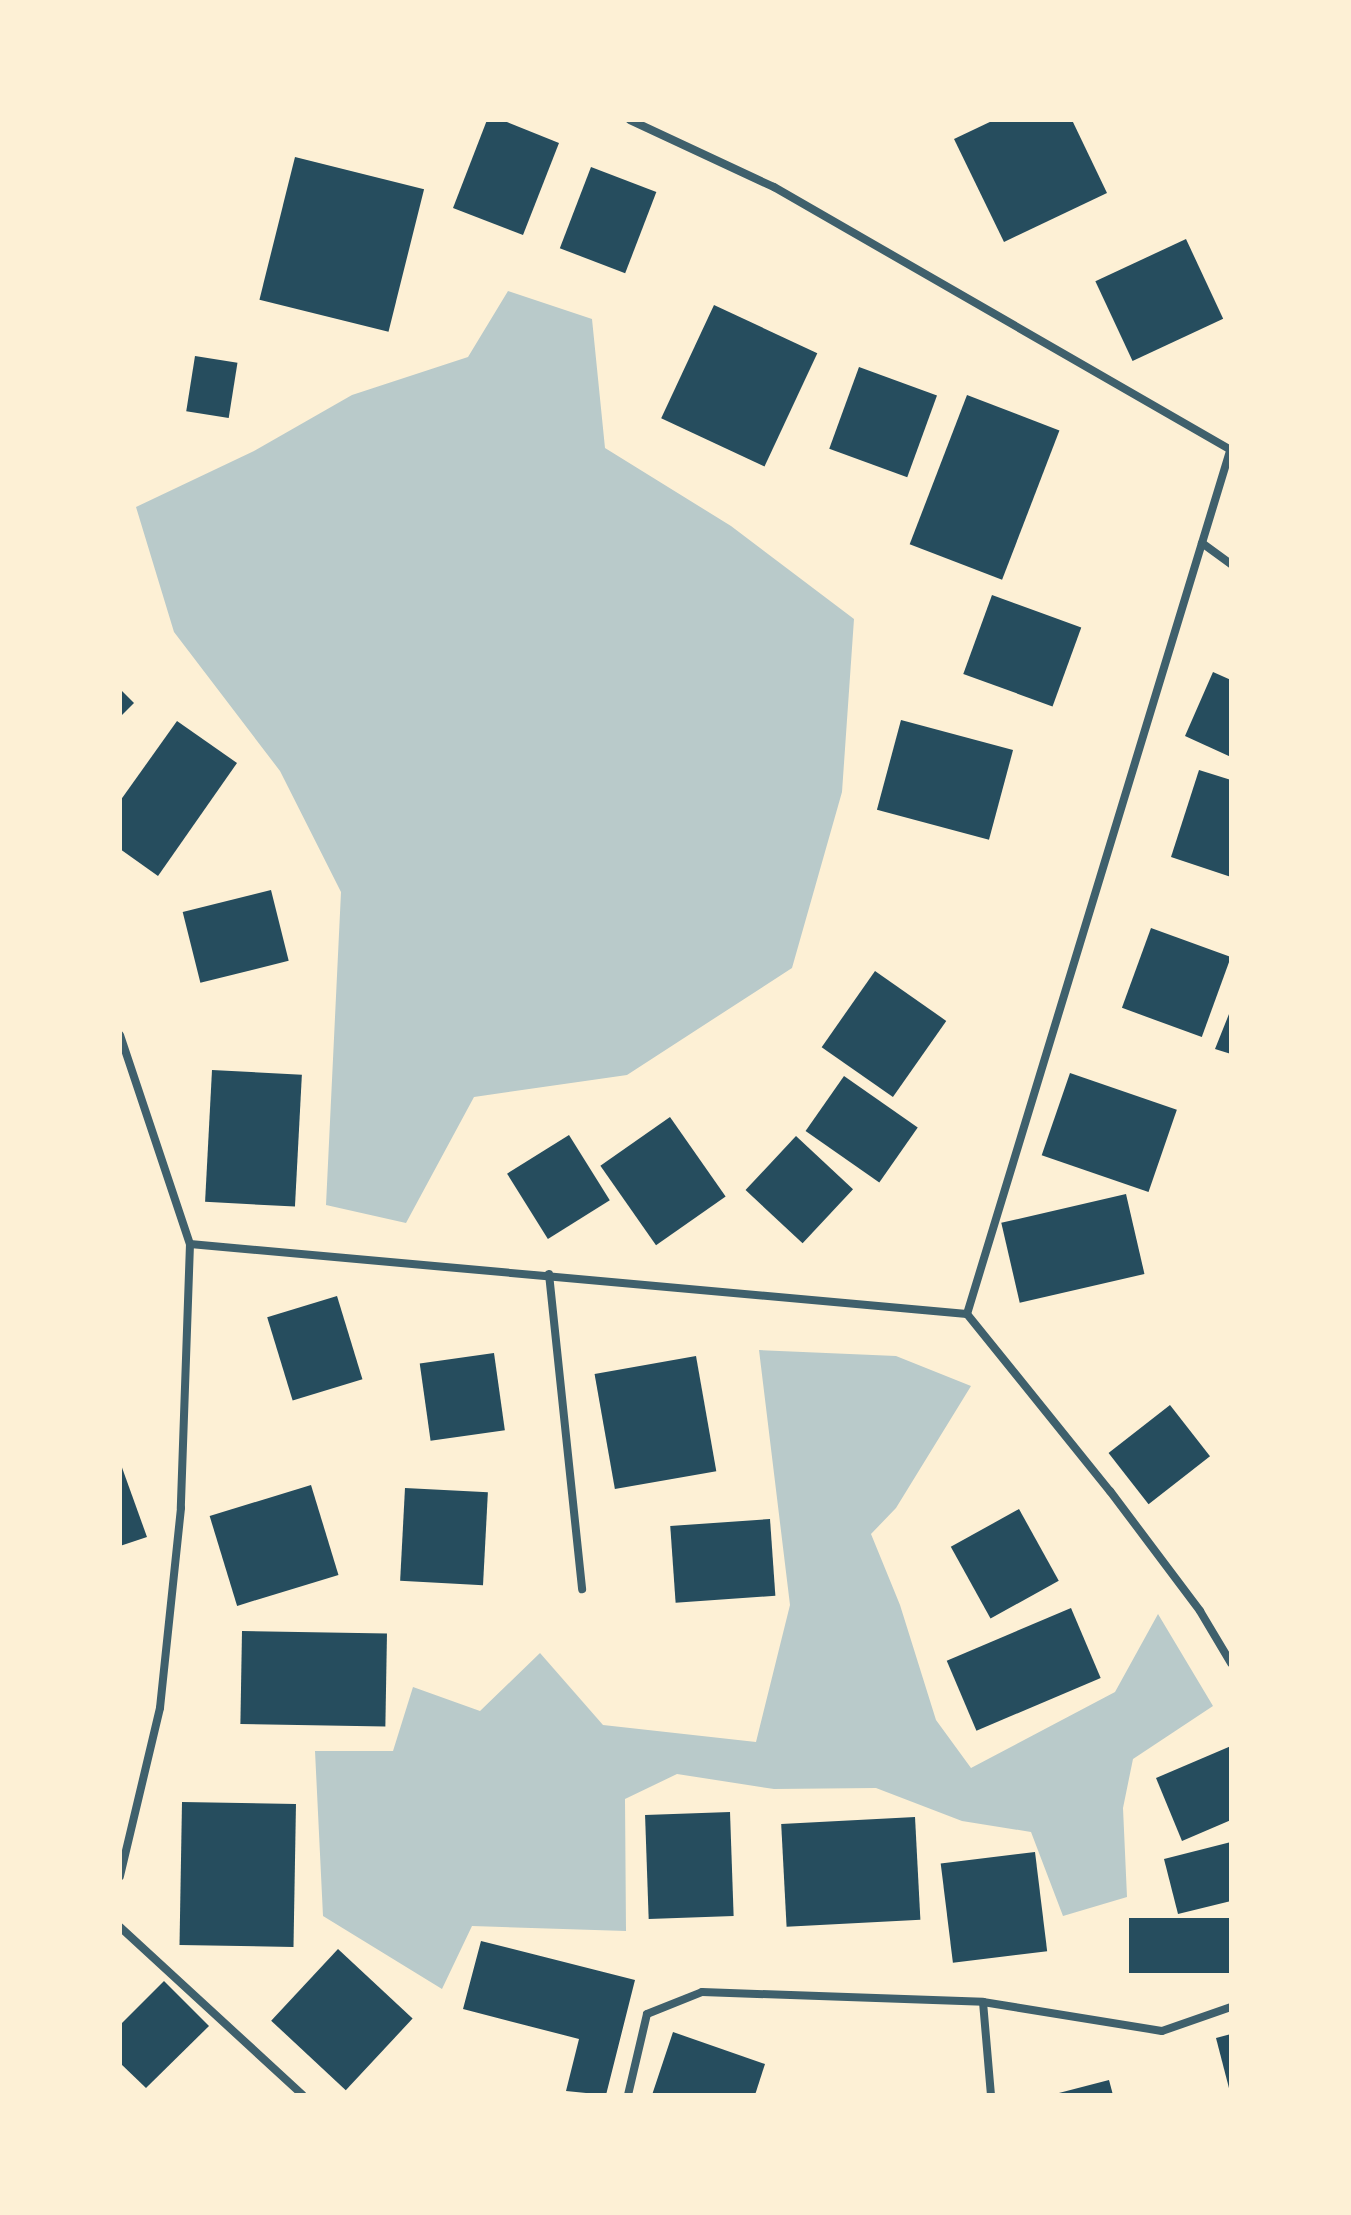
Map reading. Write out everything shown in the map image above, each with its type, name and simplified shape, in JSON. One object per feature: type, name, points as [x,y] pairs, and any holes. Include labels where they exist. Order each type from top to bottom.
[{"type":"street","points":[[630,120],[774,187],[1231,450],[967,1314]]},
{"type":"street","points":[[1202,543],[1231,564]]},
{"type":"street","points":[[120,1035],[190,1244],[181,1508],[160,1708],[120,1876]]},
{"type":"street","points":[[190,1244],[967,1314],[1110,1491],[1200,1611],[1231,1663]]},
{"type":"street","points":[[549,1274],[582,1589]]},
{"type":"street","points":[[120,1927],[303,2095]]},
{"type":"street","points":[[628,2095],[647,2014],[702,1992],[983,2002],[1162,2031],[1231,2007]]},
{"type":"street","points":[[983,2002],[991,2095]]},
{"type":"shaded area","points":[[508,291],[592,319],[605,448],[731,526],[854,619],[842,792],[792,968],[627,1075],[474,1097],[406,1223],[326,1205],[341,892],[280,771],[174,632],[136,507],[254,451],[352,395],[468,357]]},
{"type":"shaded area","points":[[759,1350],[896,1356],[971,1386],[896,1508],[871,1534],[900,1605],[936,1720],[971,1768],[1115,1692],[1158,1614],[1213,1706],[1133,1759],[1123,1808],[1127,1897],[1063,1916],[1031,1832],[962,1821],[876,1788],[774,1789],[677,1774],[625,1799],[626,1931],[472,1926],[442,1989],[323,1916],[315,1751],[393,1751],[413,1687],[480,1711],[540,1653],[603,1725],[756,1742],[790,1605]]},
{"type":"building","points":[[487,120],[502,120],[559,143],[523,235],[453,208]]},
{"type":"building","points":[[994,120],[1072,120],[1107,193],[1004,242],[954,139]]},
{"type":"building","points":[[295,157],[424,189],[388,332],[259,300]]},
{"type":"building","points":[[591,167],[656,192],[625,273],[560,248]]},
{"type":"building","points":[[1186,239],[1223,319],[1133,361],[1095,281]]},
{"type":"building","points":[[714,305],[817,353],[764,466],[661,418]]},
{"type":"building","points":[[195,356],[237,363],[229,418],[186,411]]},
{"type":"building","points":[[859,367],[937,395],[907,477],[829,449]]},
{"type":"building","points":[[967,395],[1059,430],[1002,580],[910,544]]},
{"type":"building","points":[[992,595],[1081,627],[1053,706],[963,674]]},
{"type":"building","points":[[1213,672],[1231,680],[1231,757],[1185,736]]},
{"type":"building","points":[[120,689],[134,703],[120,717]]},
{"type":"building","points":[[901,720],[1013,750],[989,840],[877,810]]},
{"type":"building","points":[[177,721],[237,763],[158,876],[120,849],[120,801]]},
{"type":"building","points":[[1199,770],[1231,780],[1231,877],[1171,857]]},
{"type":"building","points":[[271,890],[289,961],[200,983],[183,912]]},
{"type":"building","points":[[1151,928],[1231,957],[1202,1037],[1122,1008]]},
{"type":"building","points":[[875,971],[946,1021],[893,1097],[822,1047]]},
{"type":"building","points":[[1231,1009],[1231,1054],[1215,1049]]},
{"type":"building","points":[[212,1070],[302,1075],[295,1207],[205,1202]]},
{"type":"building","points":[[1070,1073],[1177,1110],[1149,1192],[1042,1155]]},
{"type":"building","points":[[844,1076],[918,1128],[879,1183],[806,1131]]},
{"type":"building","points":[[670,1117],[726,1196],[656,1245],[600,1166]]},
{"type":"building","points":[[569,1135],[610,1200],[548,1239],[507,1174]]},
{"type":"building","points":[[796,1136],[853,1189],[803,1243],[746,1190]]},
{"type":"building","points":[[1126,1194],[1144,1274],[1020,1303],[1001,1223]]},
{"type":"building","points":[[337,1296],[362,1379],[293,1401],[267,1317]]},
{"type":"building","points":[[494,1353],[505,1430],[431,1441],[420,1363]]},
{"type":"building","points":[[696,1356],[716,1471],[615,1489],[595,1374]]},
{"type":"building","points":[[1170,1405],[1210,1456],[1149,1504],[1109,1453]]},
{"type":"building","points":[[120,1462],[147,1537],[120,1546]]},
{"type":"building","points":[[311,1485],[338,1575],[237,1606],[210,1516]]},
{"type":"building","points":[[405,1488],[488,1492],[483,1585],[400,1581]]},
{"type":"building","points":[[1019,1509],[1059,1581],[991,1619],[951,1547]]},
{"type":"building","points":[[770,1519],[775,1596],[676,1603],[670,1526]]},
{"type":"building","points":[[1071,1608],[1101,1678],[976,1731],[947,1661]]},
{"type":"building","points":[[242,1631],[387,1634],[385,1727],[240,1724]]},
{"type":"building","points":[[1231,1746],[1231,1820],[1182,1841],[1156,1778]]},
{"type":"building","points":[[182,1802],[296,1804],[293,1947],[180,1945]]},
{"type":"building","points":[[730,1812],[734,1916],[649,1919],[645,1815]]},
{"type":"building","points":[[915,1817],[920,1920],[787,1927],[781,1824]]},
{"type":"building","points":[[1231,1842],[1231,1901],[1178,1914],[1164,1859]]},
{"type":"building","points":[[1035,1852],[1047,1951],[953,1963],[941,1864]]},
{"type":"building","points":[[1129,1918],[1231,1918],[1231,1973],[1129,1973]]},
{"type":"building","points":[[481,1941],[635,1980],[606,2095],[566,2091],[579,2039],[463,2009]]},
{"type":"building","points":[[338,1949],[413,2019],[346,2090],[271,2021]]},
{"type":"building","points":[[164,1981],[209,2026],[146,2088],[120,2063],[120,2025]]},
{"type":"building","points":[[673,2032],[765,2064],[755,2095],[652,2095]]},
{"type":"building","points":[[1231,2034],[1231,2091],[1230,2092],[1216,2038]]},
{"type":"building","points":[[1109,2080],[1113,2095],[1055,2095],[1055,2094]]}]
